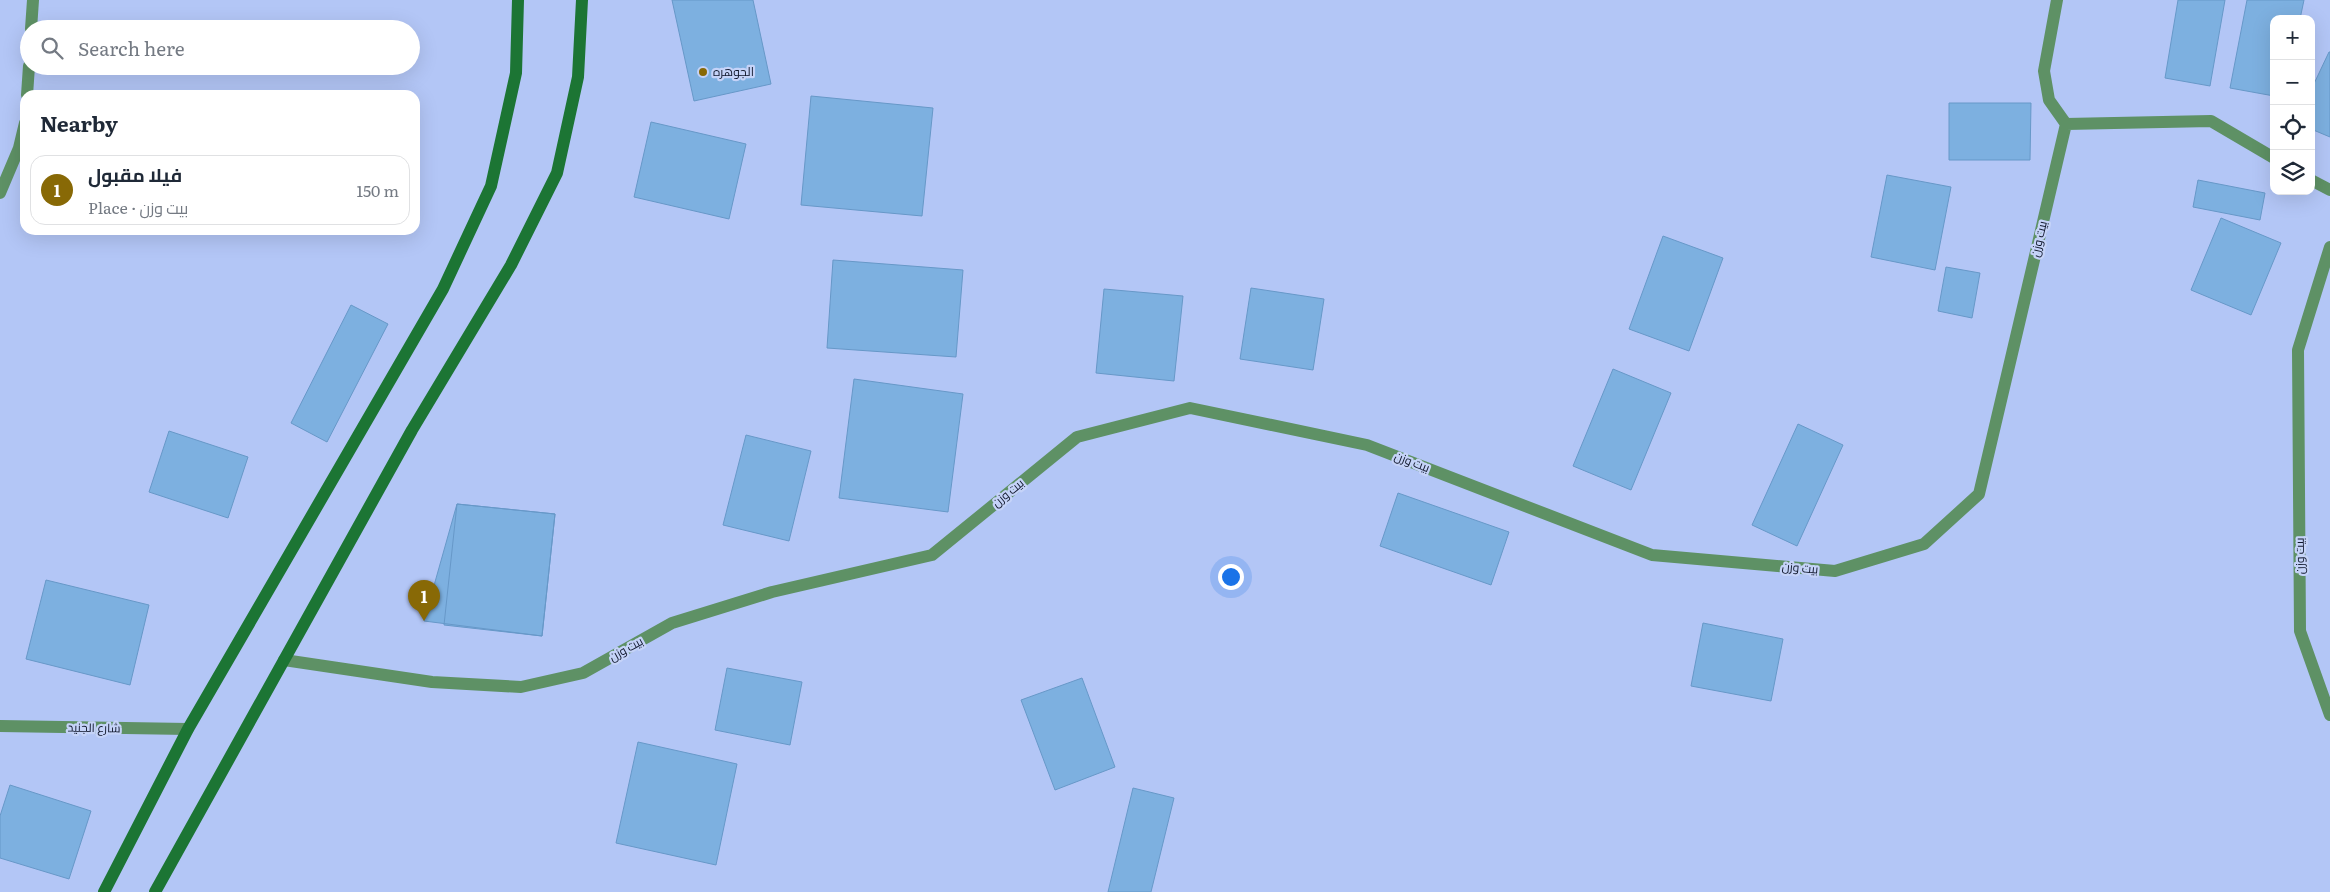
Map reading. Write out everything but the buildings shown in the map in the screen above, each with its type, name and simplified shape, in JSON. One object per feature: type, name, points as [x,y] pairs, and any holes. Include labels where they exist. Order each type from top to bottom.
[{"type":"main road","points":[[104,892],[188,729],[442,289],[491,186],[516,73],[518,0]]},
{"type":"main road","points":[[155,892],[412,430],[511,265],[557,173],[578,77],[582,0]]},
{"type":"street","points":[[32,20],[33,0]]},
{"type":"street","points":[[2057,0],[2044,72],[2049,100],[2066,124],[2211,121],[2270,156]]},
{"type":"street","points":[[27,90],[28,75]]},
{"type":"street","name":"بيت وزن","points":[[284,660],[432,682],[521,687],[584,672],[672,623],[772,592],[932,555],[1077,437],[1190,408],[1367,445],[1652,555],[1834,571],[1924,544],[1979,494],[2066,124]]},
{"type":"street","points":[[0,193],[20,144]]},
{"type":"street","points":[[2315,182],[2330,190]]},
{"type":"street","name":"بيت وزن","points":[[2330,247],[2298,350],[2300,631],[2330,715]]},
{"type":"street","name":"شارع الجنيد","points":[[0,726],[188,729]]},
{"type":"place","name":"الجوهره","points":[[703,72]]},
{"type":"place","name":"فيلا مقبول","points":[[424,621]]}]
